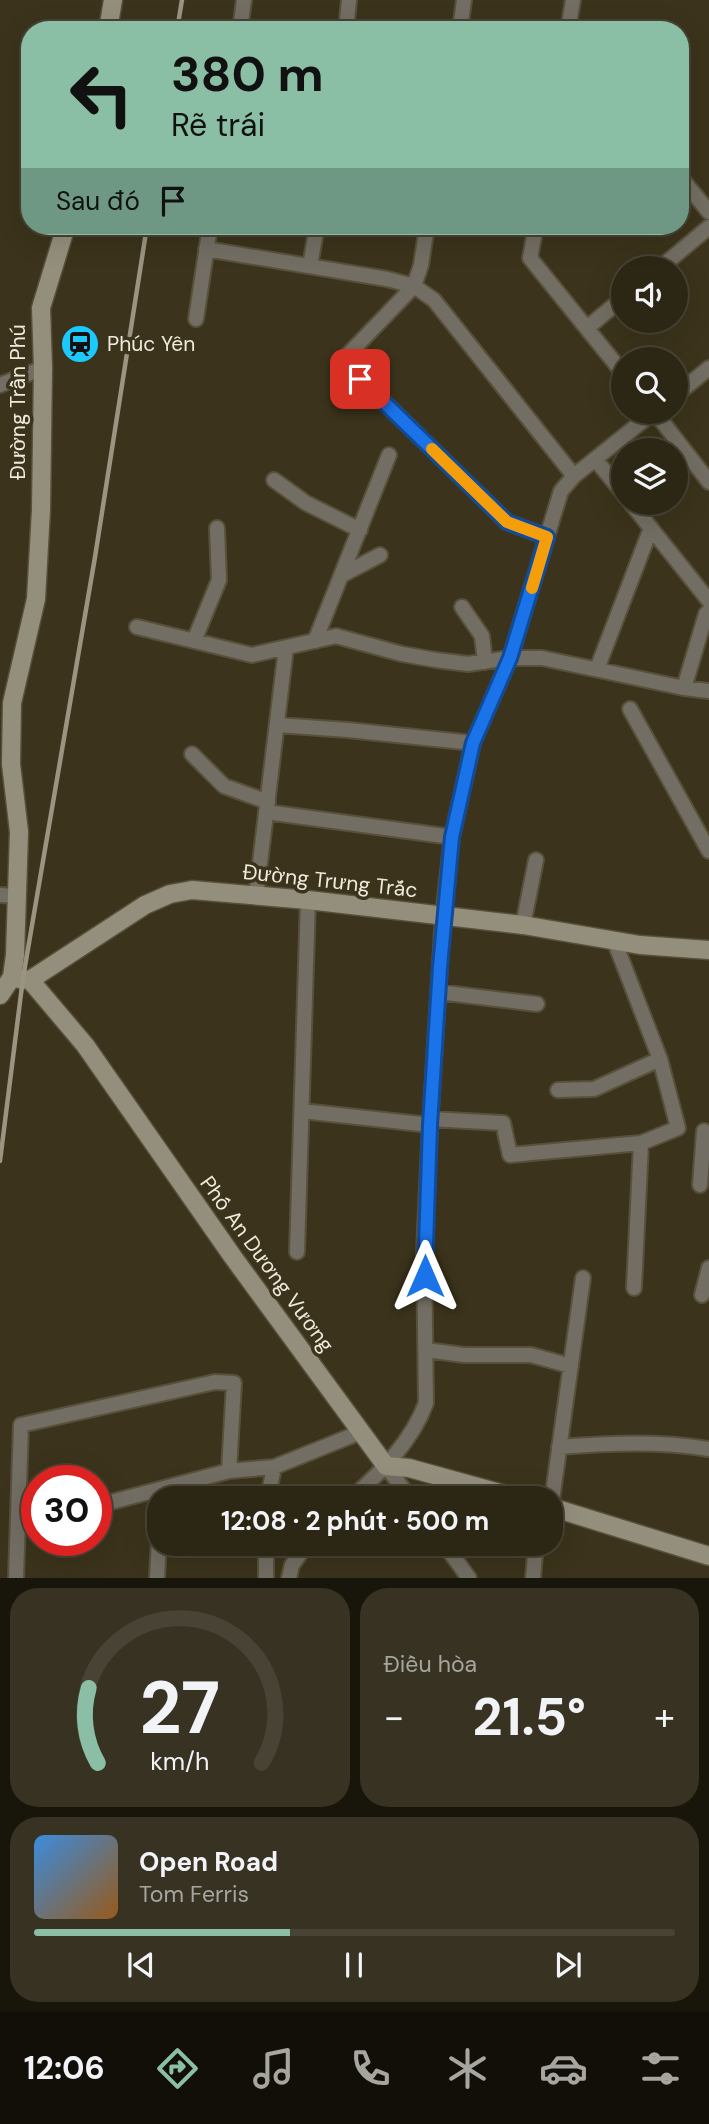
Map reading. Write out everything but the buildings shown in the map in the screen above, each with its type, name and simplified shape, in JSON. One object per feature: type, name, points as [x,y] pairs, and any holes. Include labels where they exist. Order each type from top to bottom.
[{"type":"street","points":[[110,21],[113,0]]},
{"type":"street","points":[[241,21],[244,0]]},
{"type":"street","points":[[347,21],[349,0]]},
{"type":"street","points":[[461,21],[464,0]]},
{"type":"street","points":[[570,21],[573,0]]},
{"type":"street","points":[[689,188],[709,212]]},
{"type":"street","points":[[674,256],[709,227]]},
{"type":"street","name":"Đường Trần Phú","points":[[21,979],[8,896],[19,832],[11,764],[12,703],[36,599],[41,510],[41,308],[63,235]]},
{"type":"street","points":[[196,319],[208,235]]},
{"type":"street","points":[[310,266],[315,235]]},
{"type":"street","points":[[426,235],[421,265],[414,286],[342,361],[507,522],[547,537]]},
{"type":"street","points":[[534,235],[530,258],[611,358]]},
{"type":"street","points":[[206,249],[387,279],[414,286],[434,299],[574,476]]},
{"type":"street","points":[[587,328],[611,308]]},
{"type":"street","points":[[0,385],[43,368]]},
{"type":"street","points":[[688,385],[709,368]]},
{"type":"street","points":[[365,1486],[386,1466],[421,1418],[426,1403],[424,1252],[443,916],[452,837],[473,743],[510,658],[561,491],[574,476],[638,424]]},
{"type":"street","points":[[664,424],[709,482]]},
{"type":"street","points":[[315,641],[389,455]]},
{"type":"street","points":[[595,459],[611,478]]},
{"type":"street","points":[[274,480],[306,503],[360,530]]},
{"type":"street","points":[[640,515],[709,601]]},
{"type":"street","points":[[194,641],[219,580],[217,528]]},
{"type":"street","points":[[597,669],[651,528]]},
{"type":"street","points":[[342,575],[380,555]]},
{"type":"street","points":[[462,607],[482,636],[485,662]]},
{"type":"street","points":[[684,688],[709,611]]},
{"type":"street","points":[[136,627],[252,656],[336,636],[424,658],[468,664],[510,658],[542,658],[709,691]]},
{"type":"street","points":[[256,896],[286,648]]},
{"type":"street","points":[[630,709],[709,851]]},
{"type":"street","points":[[277,725],[473,743]]},
{"type":"street","points":[[192,754],[224,786],[267,807],[452,837]]},
{"type":"street","points":[[523,925],[536,860]]},
{"type":"street","name":"Đường Trưng Trắc","points":[[21,979],[145,905],[170,894],[192,890],[308,900],[523,925],[640,945],[709,950]]},
{"type":"street","points":[[297,1252],[308,900]]},
{"type":"street","points":[[614,940],[660,1059],[678,1128]]},
{"type":"street","points":[[0,995],[21,979]]},
{"type":"street","name":"Phố An Dương Vương","points":[[21,979],[85,1045],[233,1257],[386,1466]]},
{"type":"street","points":[[438,992],[537,1004]]},
{"type":"street","points":[[558,1090],[594,1089],[660,1059]]},
{"type":"street","points":[[302,1111],[430,1122],[503,1123],[510,1155],[641,1143],[678,1128],[707,1130],[700,1185]]},
{"type":"street","points":[[634,1287],[641,1143]]},
{"type":"street","points":[[702,1295],[709,1268]]},
{"type":"street","points":[[554,1486],[583,1278]]},
{"type":"street","points":[[426,1350],[464,1355],[531,1354],[571,1366]]},
{"type":"street","points":[[16,1578],[21,1426],[215,1382],[234,1383],[229,1471]]},
{"type":"street","points":[[183,1486],[229,1471],[274,1467],[360,1432]]},
{"type":"street","points":[[559,1447],[610,1443],[672,1444],[709,1449]]},
{"type":"street","points":[[386,1466],[401,1486]]},
{"type":"street","points":[[386,1466],[409,1468],[474,1486]]},
{"type":"street","points":[[270,1486],[274,1467]]},
{"type":"street","points":[[112,1503],[147,1496]]},
{"type":"street","points":[[563,1511],[709,1556]]},
{"type":"street","points":[[157,1578],[158,1556]]},
{"type":"street","points":[[265,1578],[266,1556]]},
{"type":"street","points":[[267,1561],[290,1571],[299,1556]]},
{"type":"street","points":[[453,1556],[469,1578]]},
{"type":"street","points":[[533,1578],[535,1556]]},
{"type":"railway","points":[[178,21],[182,0]]},
{"type":"railway","points":[[0,1161],[23,978],[95,557],[146,235]]},
{"type":"slow traffic","points":[[432,449],[507,522],[547,537],[532,588]]},
{"type":"place","name":"Phúc Yên","points":[[80,344]]},
{"type":"route","points":[[360,379],[507,522],[547,537],[510,658],[473,743],[452,837],[443,916],[430,1125],[425,1276]]}]
